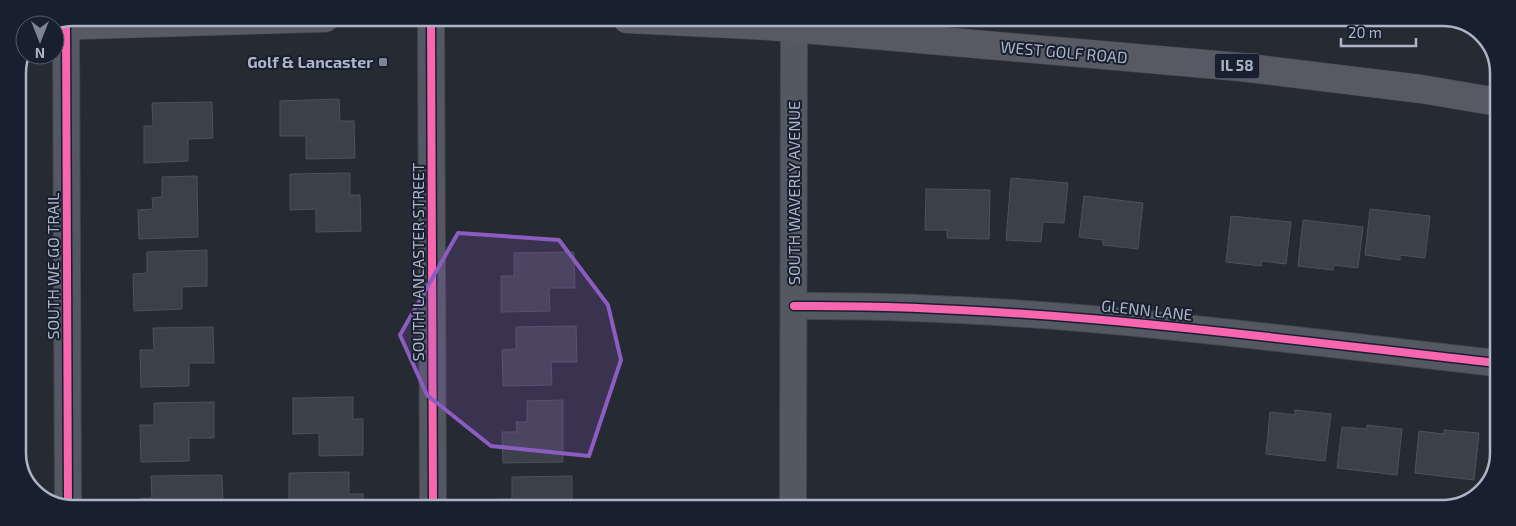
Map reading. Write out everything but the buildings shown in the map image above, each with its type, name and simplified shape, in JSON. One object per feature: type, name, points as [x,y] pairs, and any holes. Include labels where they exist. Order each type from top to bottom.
[{"type":"main road","name":"WEST GOLF ROAD","points":[[787,26],[1240,67],[1421,89],[1490,101]]},
{"type":"street","name":"SOUTH LANCASTER STREET","points":[[431,26],[433,500]]},
{"type":"street","name":"SOUTH WAVERLY AVENUE","points":[[776,26],[794,306],[793,500]]},
{"type":"street","name":"SOUTH WE GO TRAIL","points":[[61,65],[68,499]]},
{"type":"street","name":"GLENN LANE","points":[[794,306],[908,307],[1075,317],[1490,362]]},
{"type":"highlighted area","points":[[458,233],[559,240],[608,305],[621,360],[589,456],[491,446],[427,395],[400,335]]},
{"type":"cycle path","points":[[431,26],[433,500]]},
{"type":"cycle path","points":[[66,27],[68,499]]},
{"type":"cycle path","points":[[794,306],[970,310],[1058,316],[1233,333],[1490,362]]},
{"type":"place","name":"Golf & Lancaster","points":[[383,62]]}]
